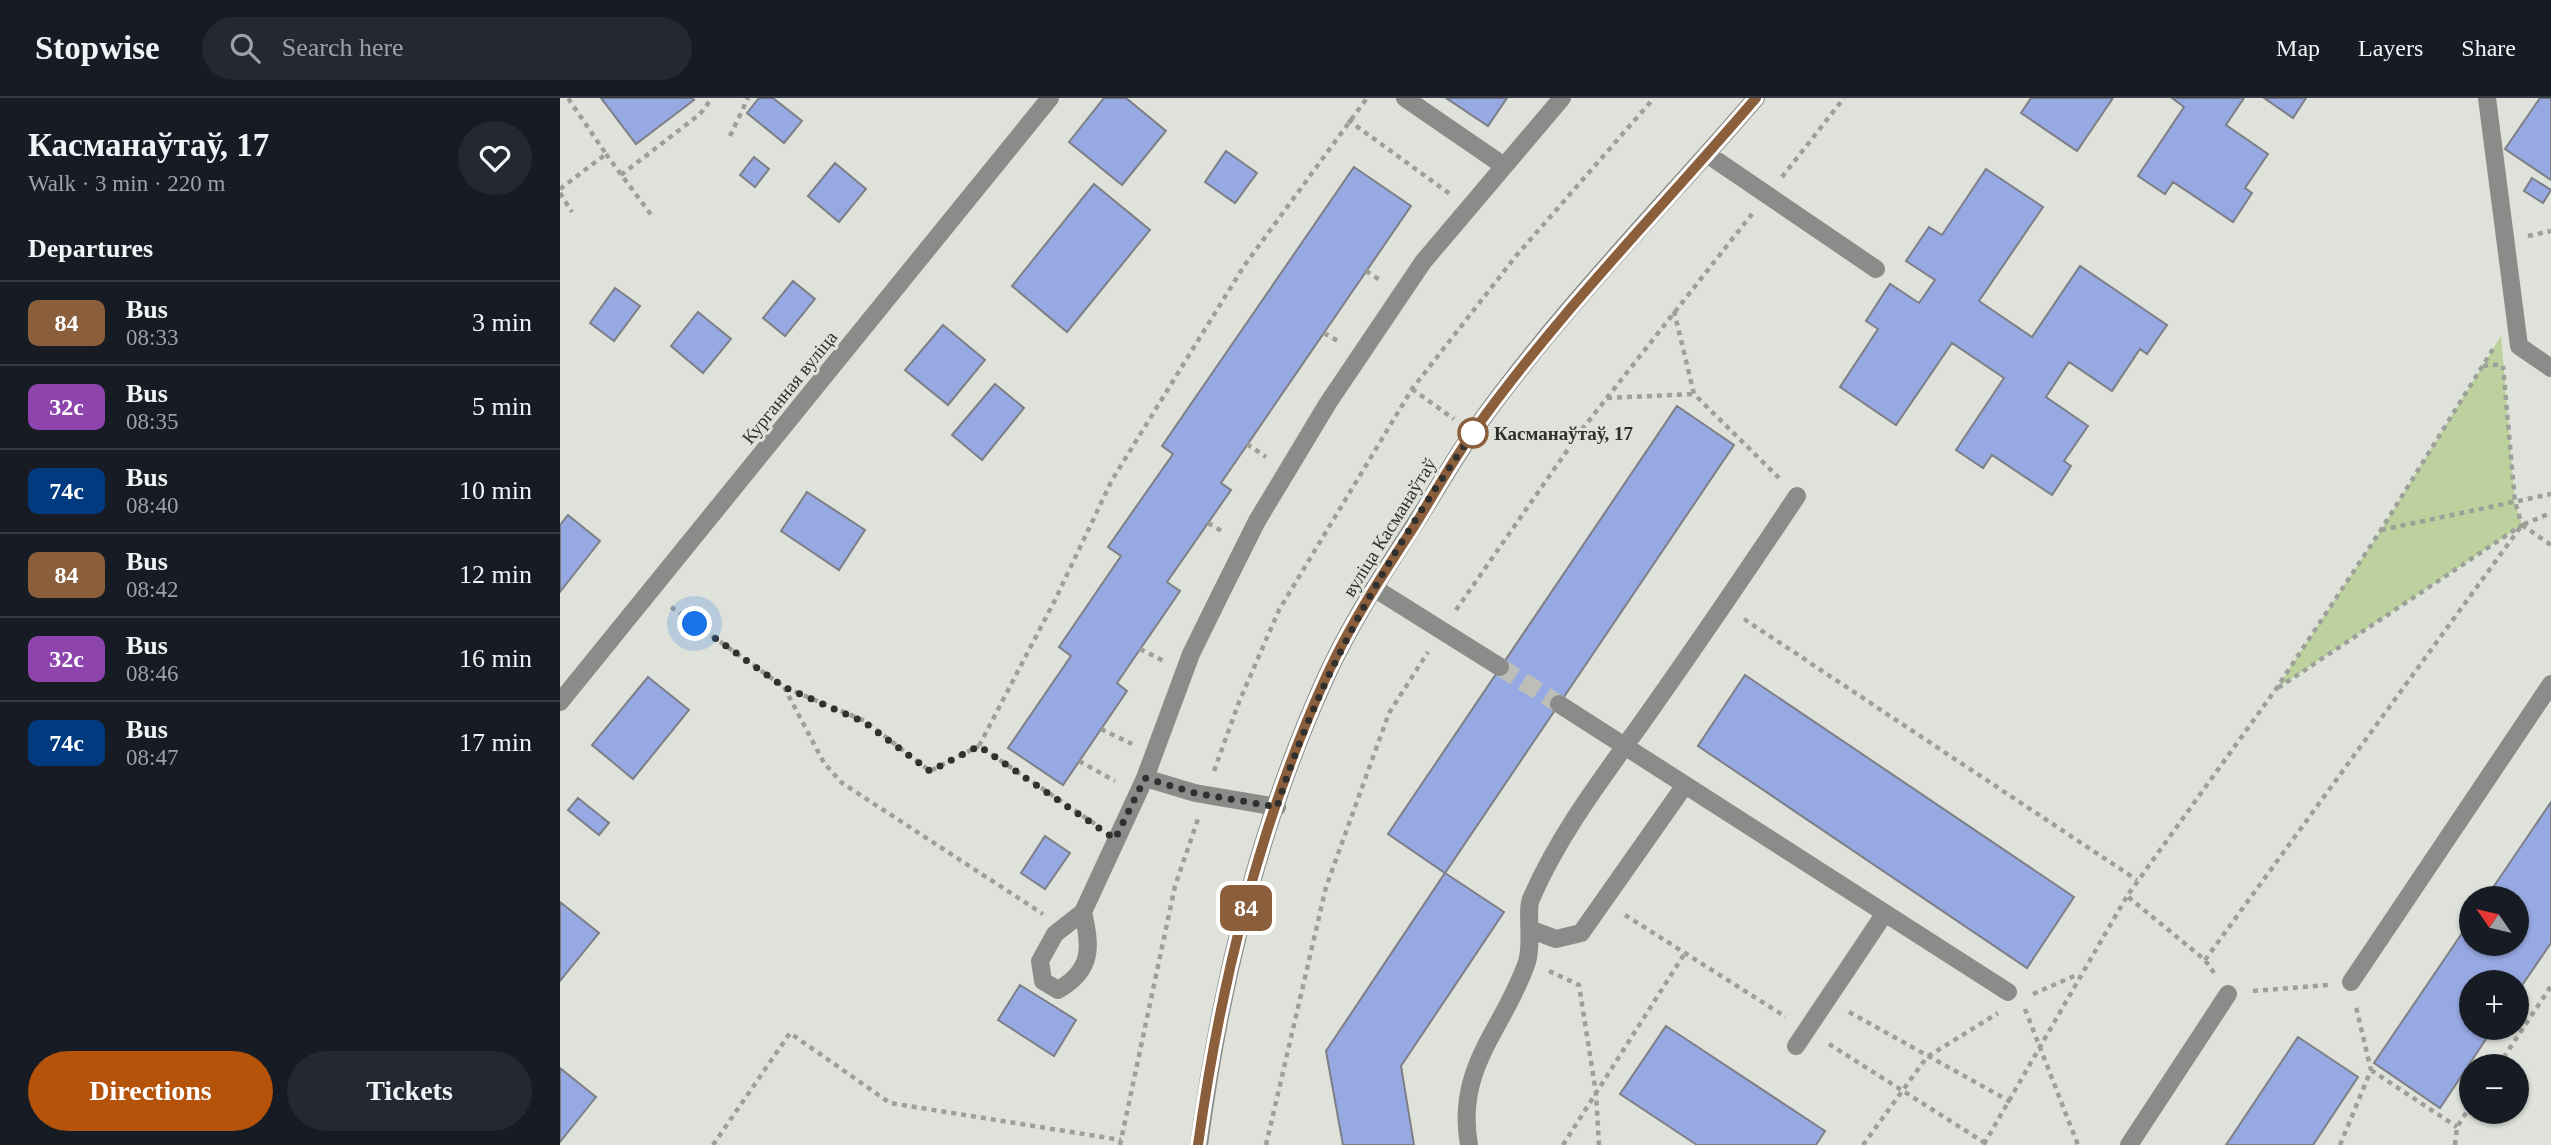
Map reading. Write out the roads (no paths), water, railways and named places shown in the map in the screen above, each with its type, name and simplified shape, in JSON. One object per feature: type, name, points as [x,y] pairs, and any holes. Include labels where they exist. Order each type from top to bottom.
[{"type":"street","name":"Курганная вуліца","points":[[560,702],[1050,98]]},
{"type":"street","points":[[1405,98],[1504,166]]},
{"type":"street","points":[[1083,912],[1090,943],[1082,970],[1073,981],[1058,990],[1043,981],[1040,961],[1055,934],[1083,912],[1145,778],[1191,654],[1258,521],[1328,403],[1423,262],[1562,98]]},
{"type":"street","name":"вуліца Касманаўтаў","points":[[1199,1145],[1213,1042],[1246,906],[1277,807],[1326,676],[1374,588],[1473,433],[1551,331],[1756,98]]},
{"type":"street","points":[[2487,98],[2519,346],[2551,368]]},
{"type":"street","points":[[1707,154],[1876,269]]},
{"type":"street","points":[[1469,1145],[1465,1120],[1471,1076],[1527,961],[1532,930],[1529,903],[1569,824],[1724,606],[1797,496]]},
{"type":"street","points":[[1374,588],[1500,667]]},
{"type":"street","points":[[2351,982],[2551,684]]},
{"type":"street","points":[[1559,704],[2015,995]]},
{"type":"street","points":[[1145,778],[1195,793],[1277,807]]},
{"type":"street","points":[[1532,930],[1556,939],[1581,933],[1685,785]]},
{"type":"street","points":[[1796,1046],[1885,913]]},
{"type":"street","points":[[2129,1145],[2228,994]]},
{"type":"tunnel","points":[[1500,667],[1559,704]]},
{"type":"place","name":"Касманаўтаў, 17","points":[[1473,433]]}]
